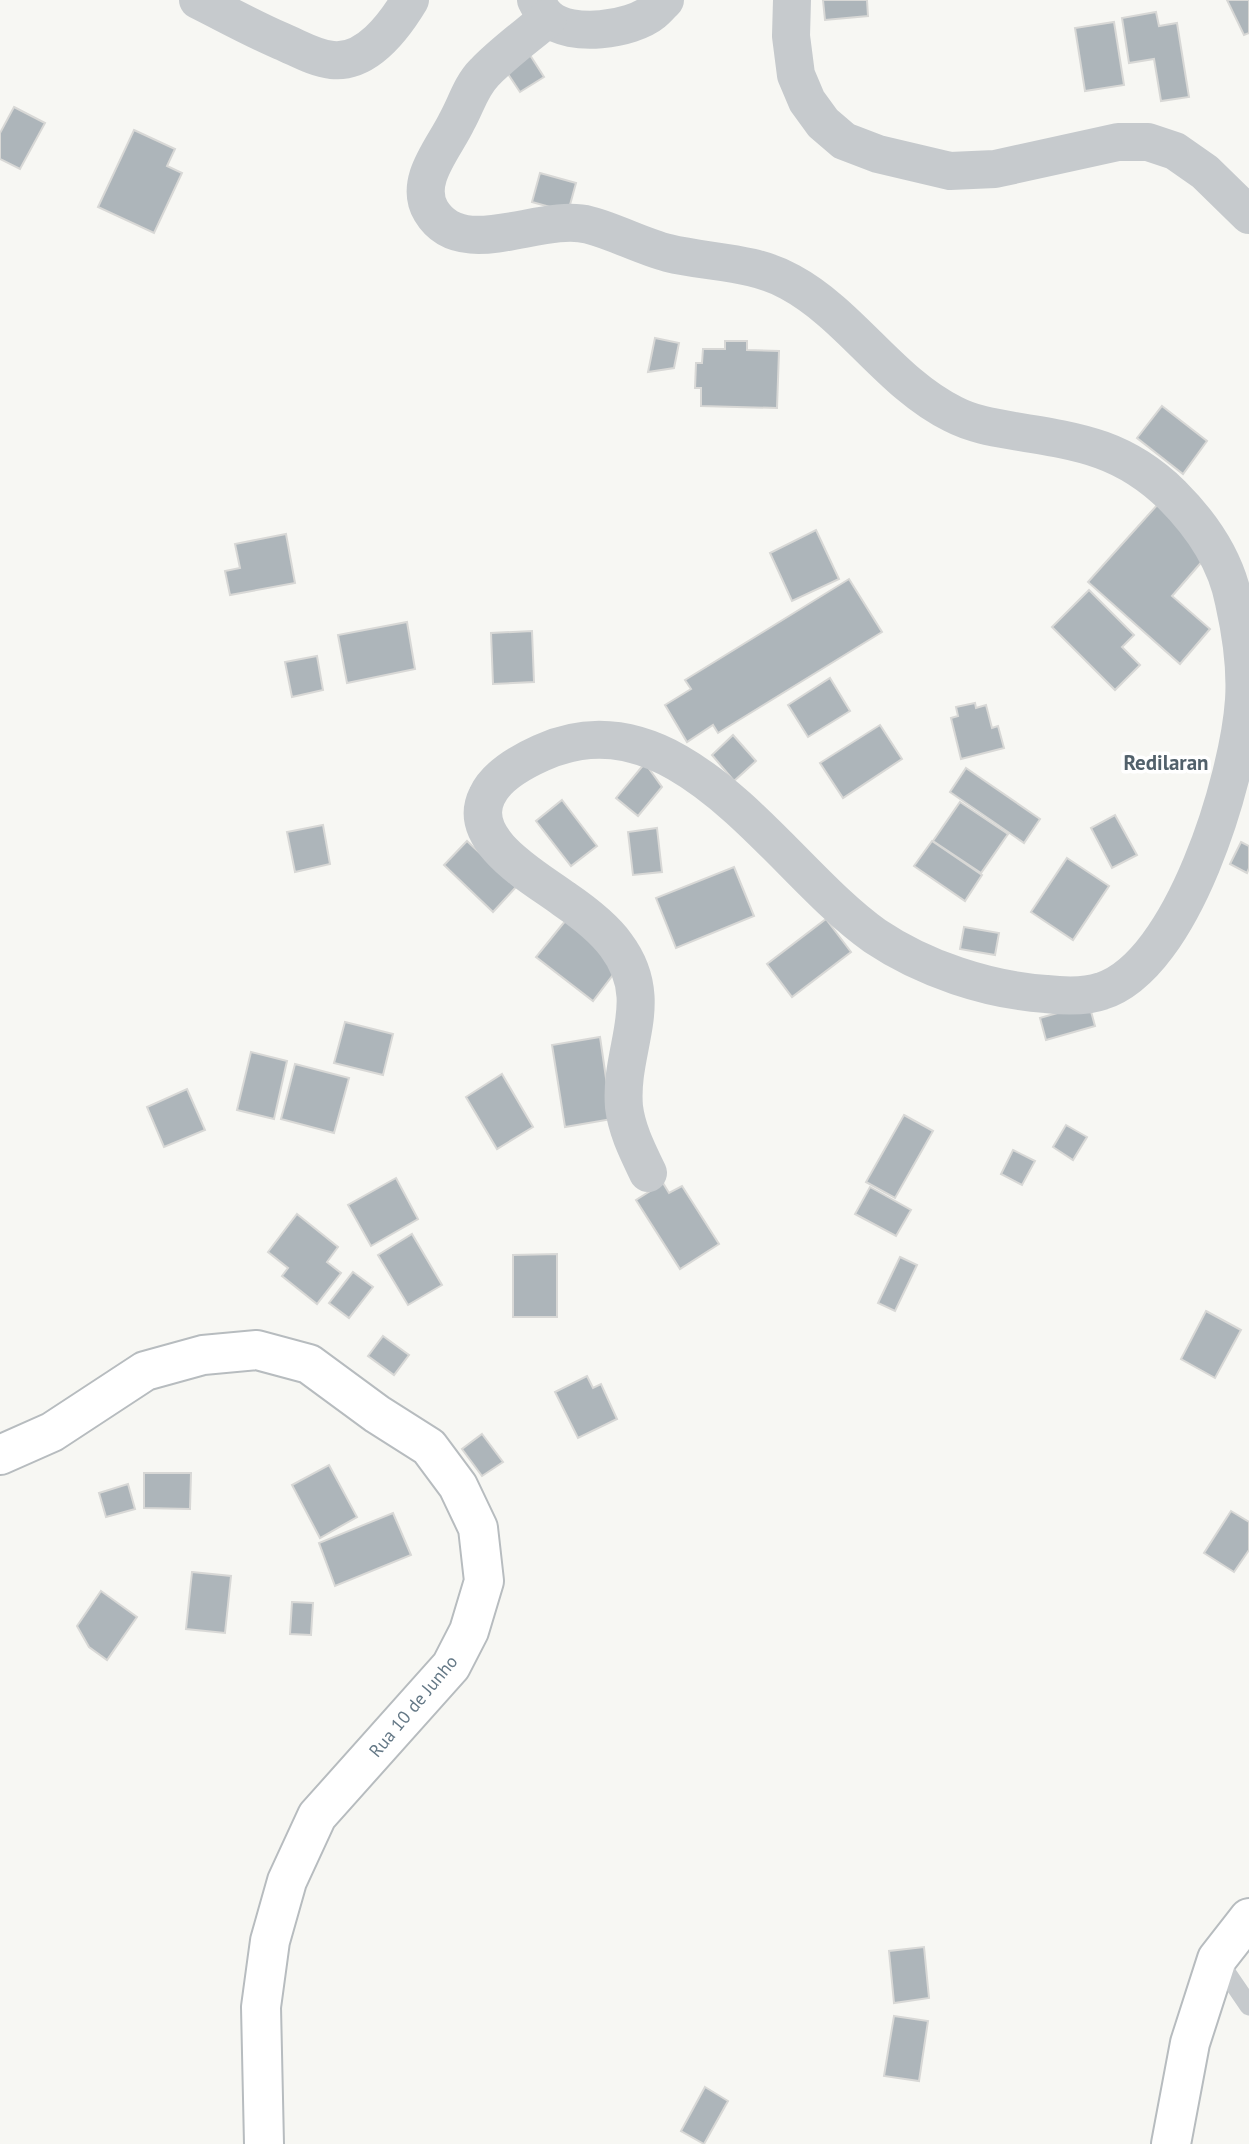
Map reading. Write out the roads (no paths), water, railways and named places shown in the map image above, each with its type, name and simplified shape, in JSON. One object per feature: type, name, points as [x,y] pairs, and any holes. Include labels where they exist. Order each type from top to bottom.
[{"type":"main road","name":"Rua 10 de Junho","points":[[0,1455],[52,1432],[145,1371],[204,1355],[257,1350],[309,1364],[377,1414],[429,1447],[458,1486],[478,1528],[484,1581],[469,1632],[451,1666],[317,1816],[287,1881],[270,1941],[261,2007],[264,2144]]},
{"type":"main road","points":[[1171,2144],[1191,2043],[1249,1918]]},
{"type":"street","points":[[198,0],[263,33],[314,55],[335,60],[370,49],[399,19],[411,0]]},
{"type":"street","points":[[648,1173],[629,1128],[624,1101],[624,1082],[637,1001],[631,967],[614,941],[598,926],[514,863],[495,843],[485,828],[482,811],[487,795],[497,781],[531,758],[553,748],[582,741],[631,743],[652,750],[694,773],[720,792],[845,911],[893,947],[953,974],[1002,987],[1042,994],[1074,995],[1104,991],[1133,973],[1156,950],[1176,917],[1212,838],[1238,743],[1245,697],[1234,596],[1223,565],[1208,536],[1160,484],[1112,453],[1080,442],[977,424],[957,417],[933,403],[907,382],[808,294],[791,282],[772,274],[749,267],[666,253],[595,226],[575,222],[537,225],[492,235],[472,236],[446,227],[433,216],[426,200],[428,177],[477,78],[542,9],[556,23],[583,30],[620,27],[637,21],[652,12],[664,0]]},
{"type":"street","points":[[792,0],[791,36],[796,75],[807,101],[823,123],[844,141],[878,154],[950,171],[995,169],[1118,142],[1148,142],[1175,151],[1205,172],[1249,215]]},
{"type":"lane","points":[[1233,1953],[1249,2006]]},
{"type":"district","name":"Redilaran","points":[[1166,762]]}]
